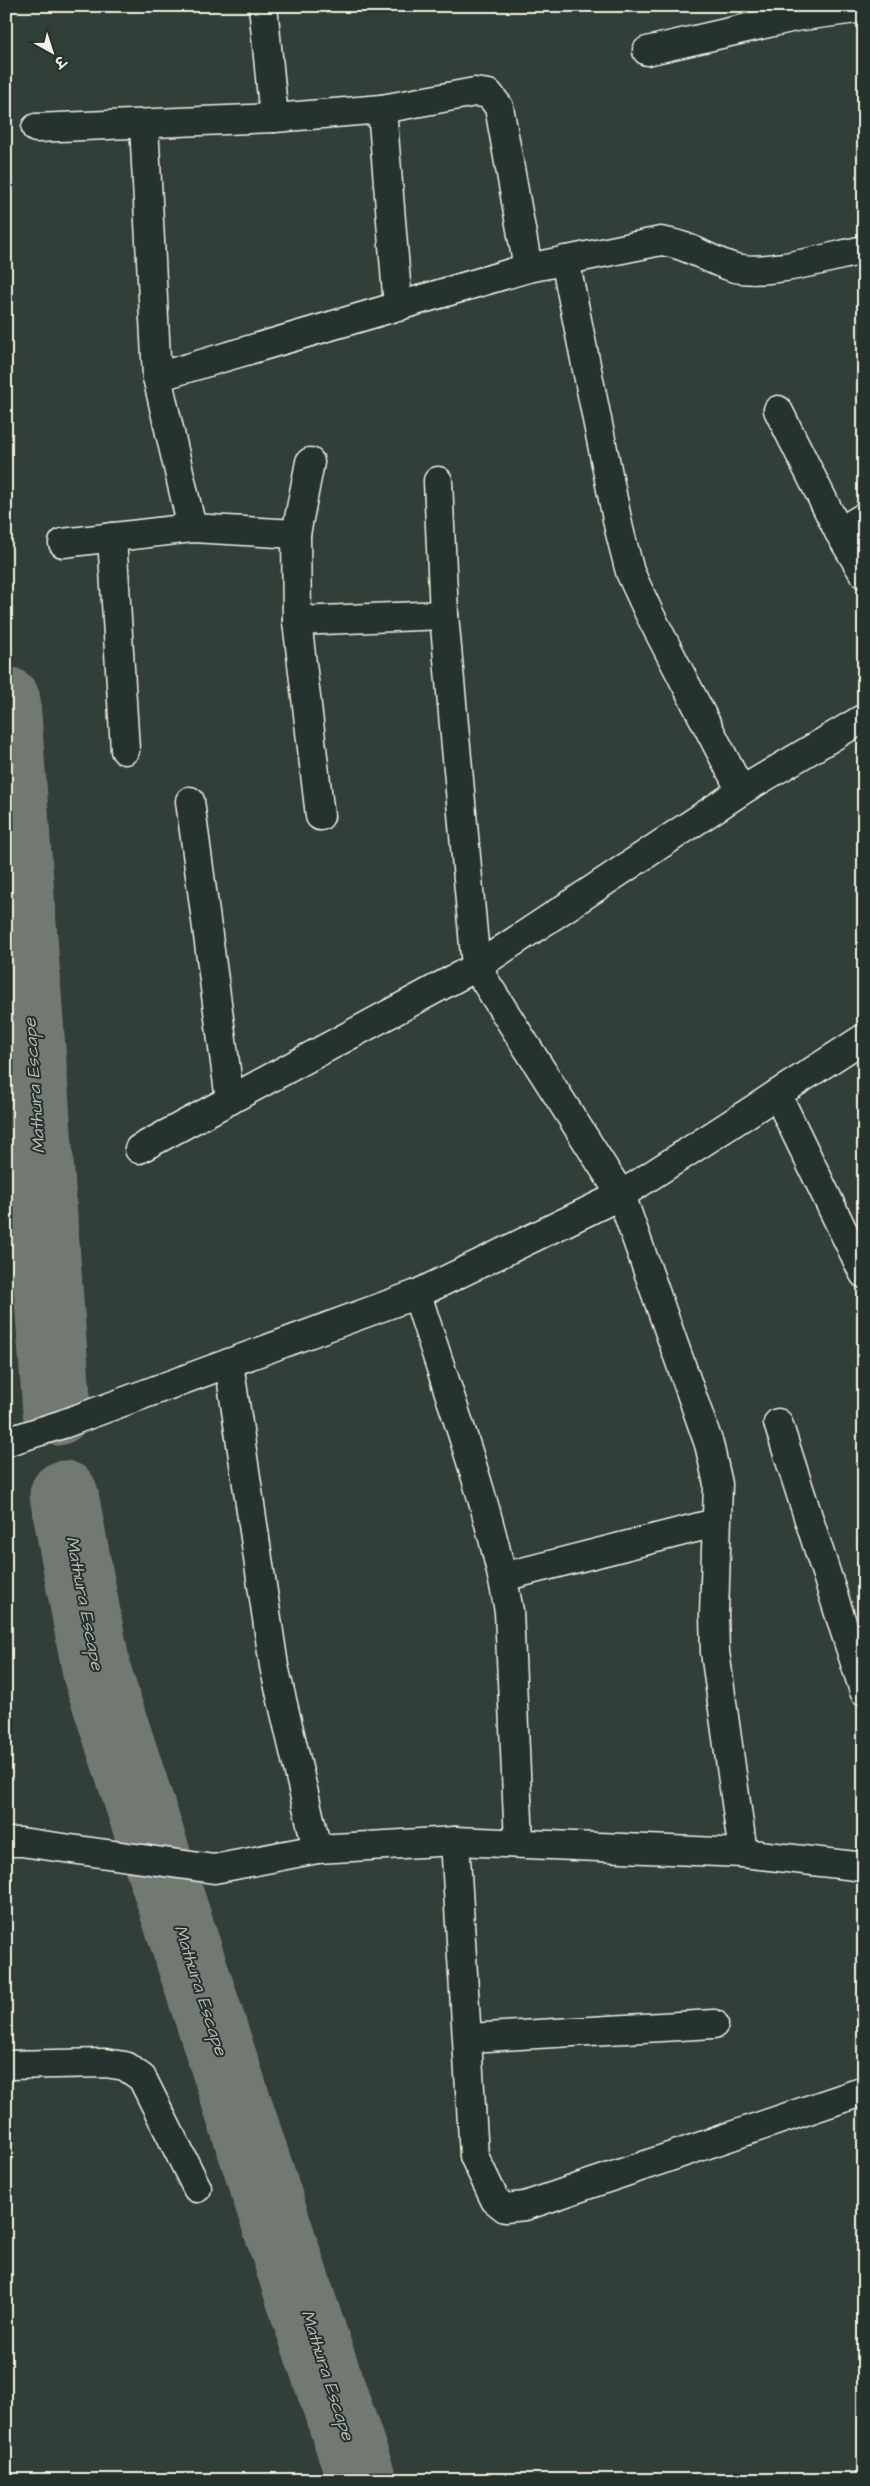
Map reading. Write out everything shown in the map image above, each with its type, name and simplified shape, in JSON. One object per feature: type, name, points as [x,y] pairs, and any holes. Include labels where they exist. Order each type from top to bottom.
[{"type":"street","points":[[263,6],[274,118]]},
{"type":"street","points":[[647,51],[794,12],[864,8]]},
{"type":"street","points":[[36,128],[274,118],[382,108],[475,92],[489,94],[499,107],[528,268]]},
{"type":"street","points":[[382,108],[398,307]]},
{"type":"street","points":[[144,124],[157,377],[192,528]]},
{"type":"street","points":[[157,377],[528,268],[661,241],[680,244],[732,267],[755,271],[864,250]]},
{"type":"street","points":[[565,260],[619,528],[630,572],[741,791]]},
{"type":"street","points":[[778,410],[839,532],[864,574]]},
{"type":"street","points":[[310,462],[296,534],[297,621],[320,816]]},
{"type":"street","points":[[438,481],[444,615],[476,967],[621,1195],[709,1444],[718,1484],[715,1523],[716,1652],[743,1853]]},
{"type":"street","points":[[839,532],[864,517]]},
{"type":"street","points":[[62,543],[192,528],[296,534]]},
{"type":"street","points":[[112,537],[125,750]]},
{"type":"street","points":[[297,621],[444,615]]},
{"type":"street","points":[[139,1149],[476,967],[741,791],[864,718]]},
{"type":"street","points":[[190,802],[230,1100]]},
{"type":"street","points":[[6,1442],[63,1424],[417,1294],[621,1195],[864,1038]]},
{"type":"street","points":[[777,1094],[864,1274]]},
{"type":"street","points":[[417,1294],[503,1577],[509,1611],[520,1843]]},
{"type":"street","points":[[229,1363],[274,1666],[317,1849]]},
{"type":"street","points":[[778,1423],[864,1691]]},
{"type":"street","points":[[503,1577],[715,1523]]},
{"type":"street","points":[[455,1841],[474,2156],[494,2200],[506,2208],[525,2206],[864,2090]]},
{"type":"street","points":[[6,1842],[21,1842],[214,1869],[317,1849],[455,1841],[743,1853],[864,1867]]},
{"type":"street","points":[[468,2038],[714,2024]]},
{"type":"street","points":[[6,2065],[105,2063],[125,2066],[142,2078],[197,2188]]},
{"type":"waterway","name":"Mathura Escape","points":[[6,701],[57,1411]]},
{"type":"waterway","name":"Mathura Escape","points":[[64,1495],[97,1673],[306,2315],[362,2480]]},
{"type":"railway","points":[[851,2480],[864,2475]]}]
